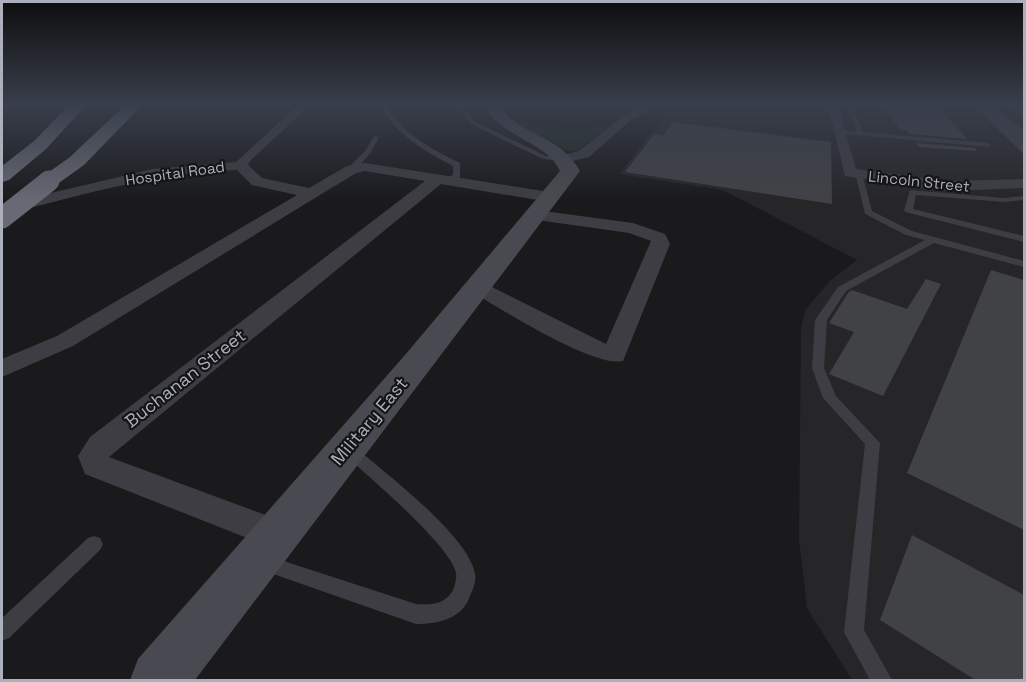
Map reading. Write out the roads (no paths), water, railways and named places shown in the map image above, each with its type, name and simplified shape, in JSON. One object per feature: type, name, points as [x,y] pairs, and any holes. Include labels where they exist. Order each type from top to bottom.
[{"type":"highway","points":[[2,176],[48,137]]},
{"type":"highway","points":[[49,181],[89,137]]},
{"type":"highway","points":[[2,218],[77,161],[102,137]]},
{"type":"main road","points":[[531,137],[557,151],[564,159]]},
{"type":"main road","name":"Military East","points":[[159,681],[265,547],[479,288],[570,171],[564,159]]},
{"type":"street","points":[[240,165],[271,137]]},
{"type":"street","points":[[564,159],[584,154],[605,137]]},
{"type":"street","points":[[839,137],[854,174]]},
{"type":"street","name":"Hospital Road","points":[[2,210],[120,181],[207,166],[240,165],[257,182],[309,193]]},
{"type":"street","points":[[2,369],[64,341],[352,169],[365,168],[444,180],[542,207],[633,228],[659,238],[661,244],[614,355],[590,347],[479,288]]},
{"type":"street","name":"Lincoln Street","points":[[854,174],[946,186],[1024,184]]},
{"type":"street","name":"Buchanan Street","points":[[265,547],[96,465],[93,456],[101,445],[444,180]]},
{"type":"lane","points":[[352,169],[369,151],[376,137]]},
{"type":"lane","points":[[407,137],[426,151],[457,165],[457,175],[444,180]]},
{"type":"lane","points":[[502,137],[546,158],[564,159]]},
{"type":"lane","points":[[894,137],[988,145]]},
{"type":"lane","points":[[854,174],[868,212],[909,233],[1024,264]]},
{"type":"lane","points":[[1024,198],[1004,200],[913,192],[908,210],[1024,239]]},
{"type":"lane","points":[[882,681],[854,632],[873,442],[830,398],[818,368],[821,320],[842,289],[934,239]]},
{"type":"lane","points":[[265,547],[416,615],[433,615],[447,610],[458,600],[464,587],[466,574],[460,558],[442,536],[347,448]]},
{"type":"lane","points":[[6,621],[94,544]]}]
